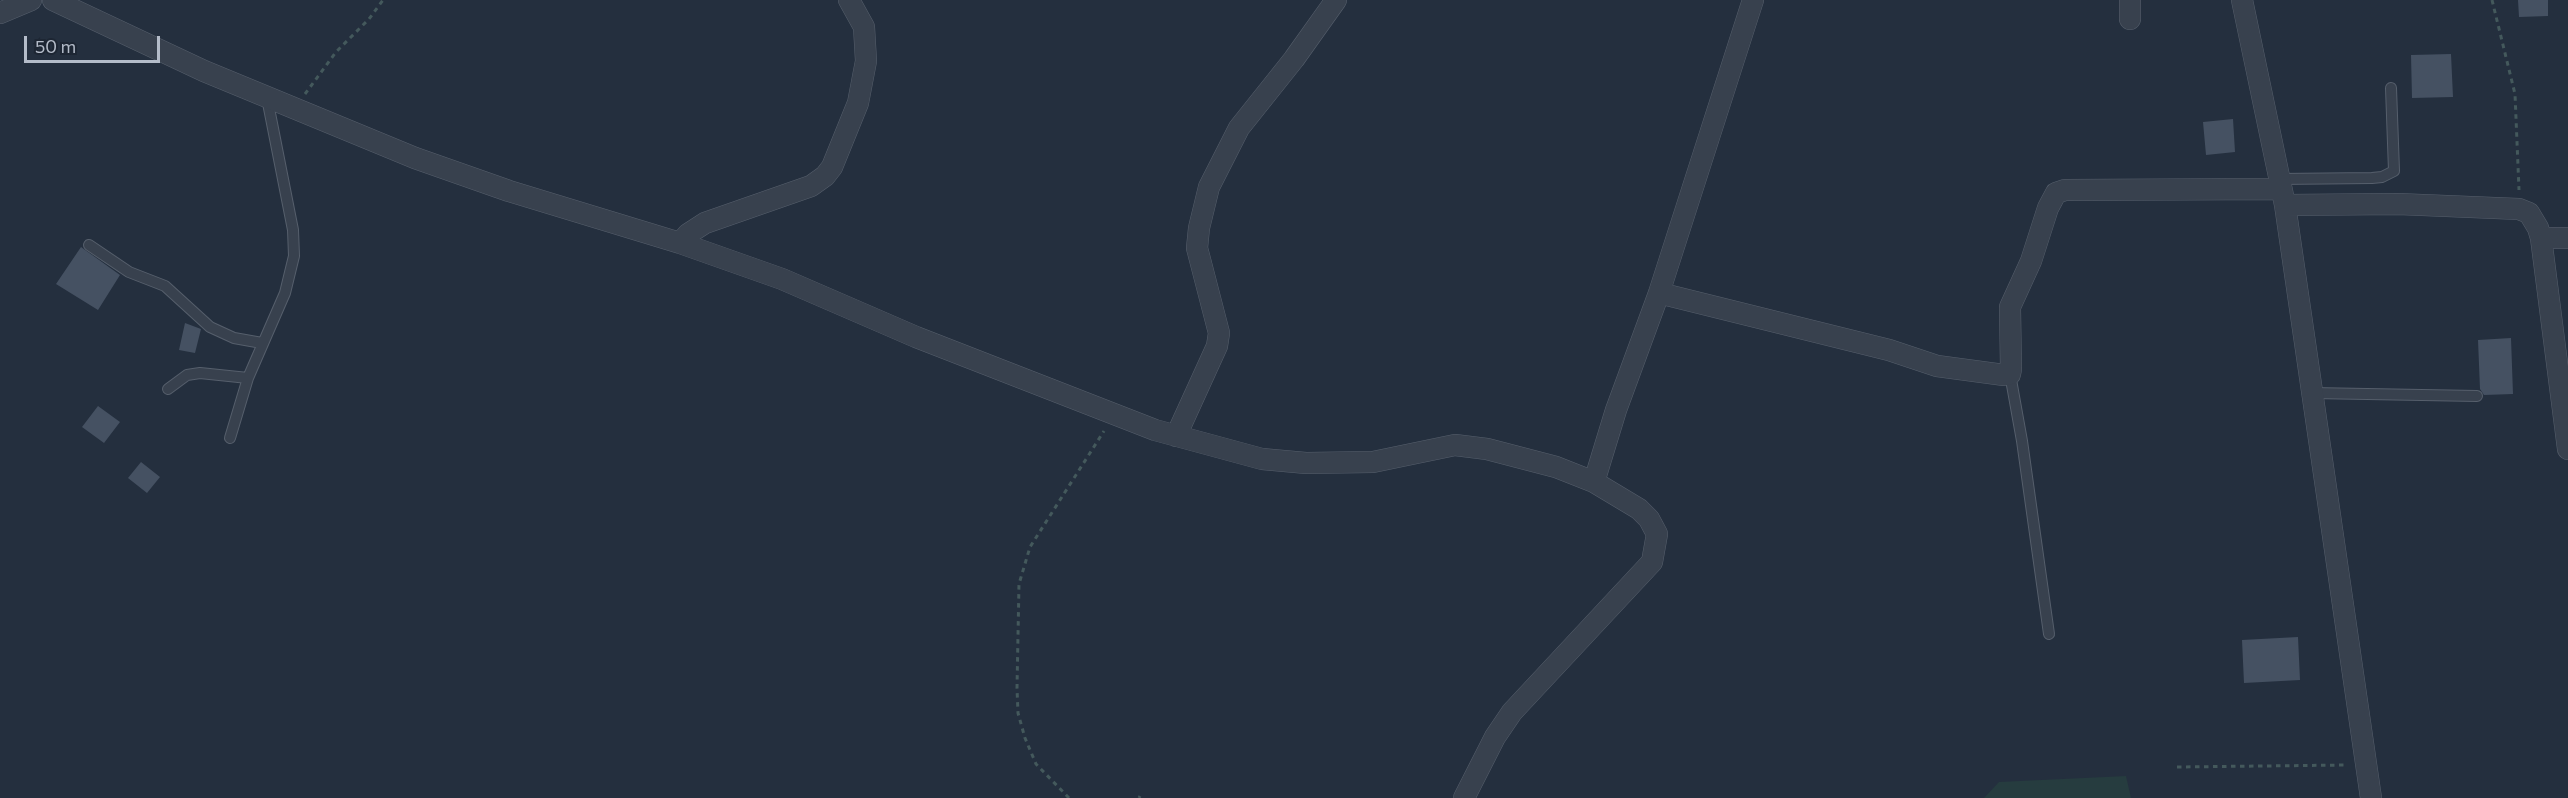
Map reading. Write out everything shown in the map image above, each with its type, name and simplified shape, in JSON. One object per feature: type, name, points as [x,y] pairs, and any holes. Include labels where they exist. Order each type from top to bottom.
[{"type":"street","points":[[0,13],[31,0]]},
{"type":"street","points":[[53,0],[204,71],[415,158],[509,191],[680,243],[818,293],[916,337],[1176,436],[1262,459],[1306,463],[1373,462],[1455,445],[1487,449],[1556,467],[1594,482],[1639,509],[1649,519],[1657,534],[1652,562],[1512,712],[1495,737],[1464,798]]},
{"type":"street","points":[[680,243],[688,234],[705,223],[811,186],[825,176],[832,167],[858,103],[866,61],[864,27],[849,0]]},
{"type":"street","points":[[1176,436],[1218,340],[1218,327],[1197,248],[1199,228],[1209,187],[1239,128],[1294,59],[1336,0]]},
{"type":"street","points":[[1594,482],[1616,411],[1659,293],[1753,0]]},
{"type":"street","points":[[2242,0],[2259,71],[2282,191],[2371,798]]},
{"type":"street","points":[[1659,293],[1889,350],[1936,366],[1976,373],[2010,374],[2012,358],[2010,307],[2031,261],[2048,208],[2056,193],[2065,190],[2282,191],[2398,204],[2519,209],[2534,218],[2541,238],[2568,449]]},
{"type":"street","points":[[2541,238],[2568,238]]},
{"type":"lane","points":[[2282,191],[2382,177],[2394,171],[2391,88]]},
{"type":"lane","points":[[230,438],[248,378],[285,293],[294,256],[293,230],[267,97]]},
{"type":"lane","points":[[89,245],[129,272],[165,286],[210,327],[234,338],[262,343]]},
{"type":"lane","points":[[168,389],[186,375],[200,373],[248,378]]},
{"type":"lane","points":[[2010,374],[2022,441],[2049,634]]},
{"type":"lane","points":[[2312,393],[2476,396]]},
{"type":"path","points":[[296,107],[336,52],[369,20],[383,0]]},
{"type":"path","points":[[2492,0],[2515,94],[2518,128],[2519,209]]},
{"type":"path","points":[[1070,798],[1050,780],[1029,753],[1020,721],[1017,688],[1019,584],[1030,548],[1114,414]]},
{"type":"path","points":[[2177,766],[2365,764]]},
{"type":"green space","points":[[2126,776],[2131,798],[1984,798],[1999,782]]},
{"type":"building","points":[[2518,0],[2548,0],[2548,16],[2519,17]]},
{"type":"building","points":[[2451,54],[2453,97],[2412,98],[2411,55]]},
{"type":"building","points":[[2233,119],[2235,152],[2206,155],[2203,122]]},
{"type":"building","points":[[81,247],[120,275],[98,310],[56,284]]},
{"type":"building","points":[[185,323],[201,329],[195,353],[179,350]]},
{"type":"building","points":[[2511,338],[2513,394],[2484,395],[2480,389],[2478,340]]},
{"type":"building","points":[[98,406],[120,422],[104,443],[82,427]]},
{"type":"building","points":[[141,462],[160,477],[147,493],[128,478]]},
{"type":"building","points":[[2298,637],[2300,680],[2244,683],[2242,640]]}]
